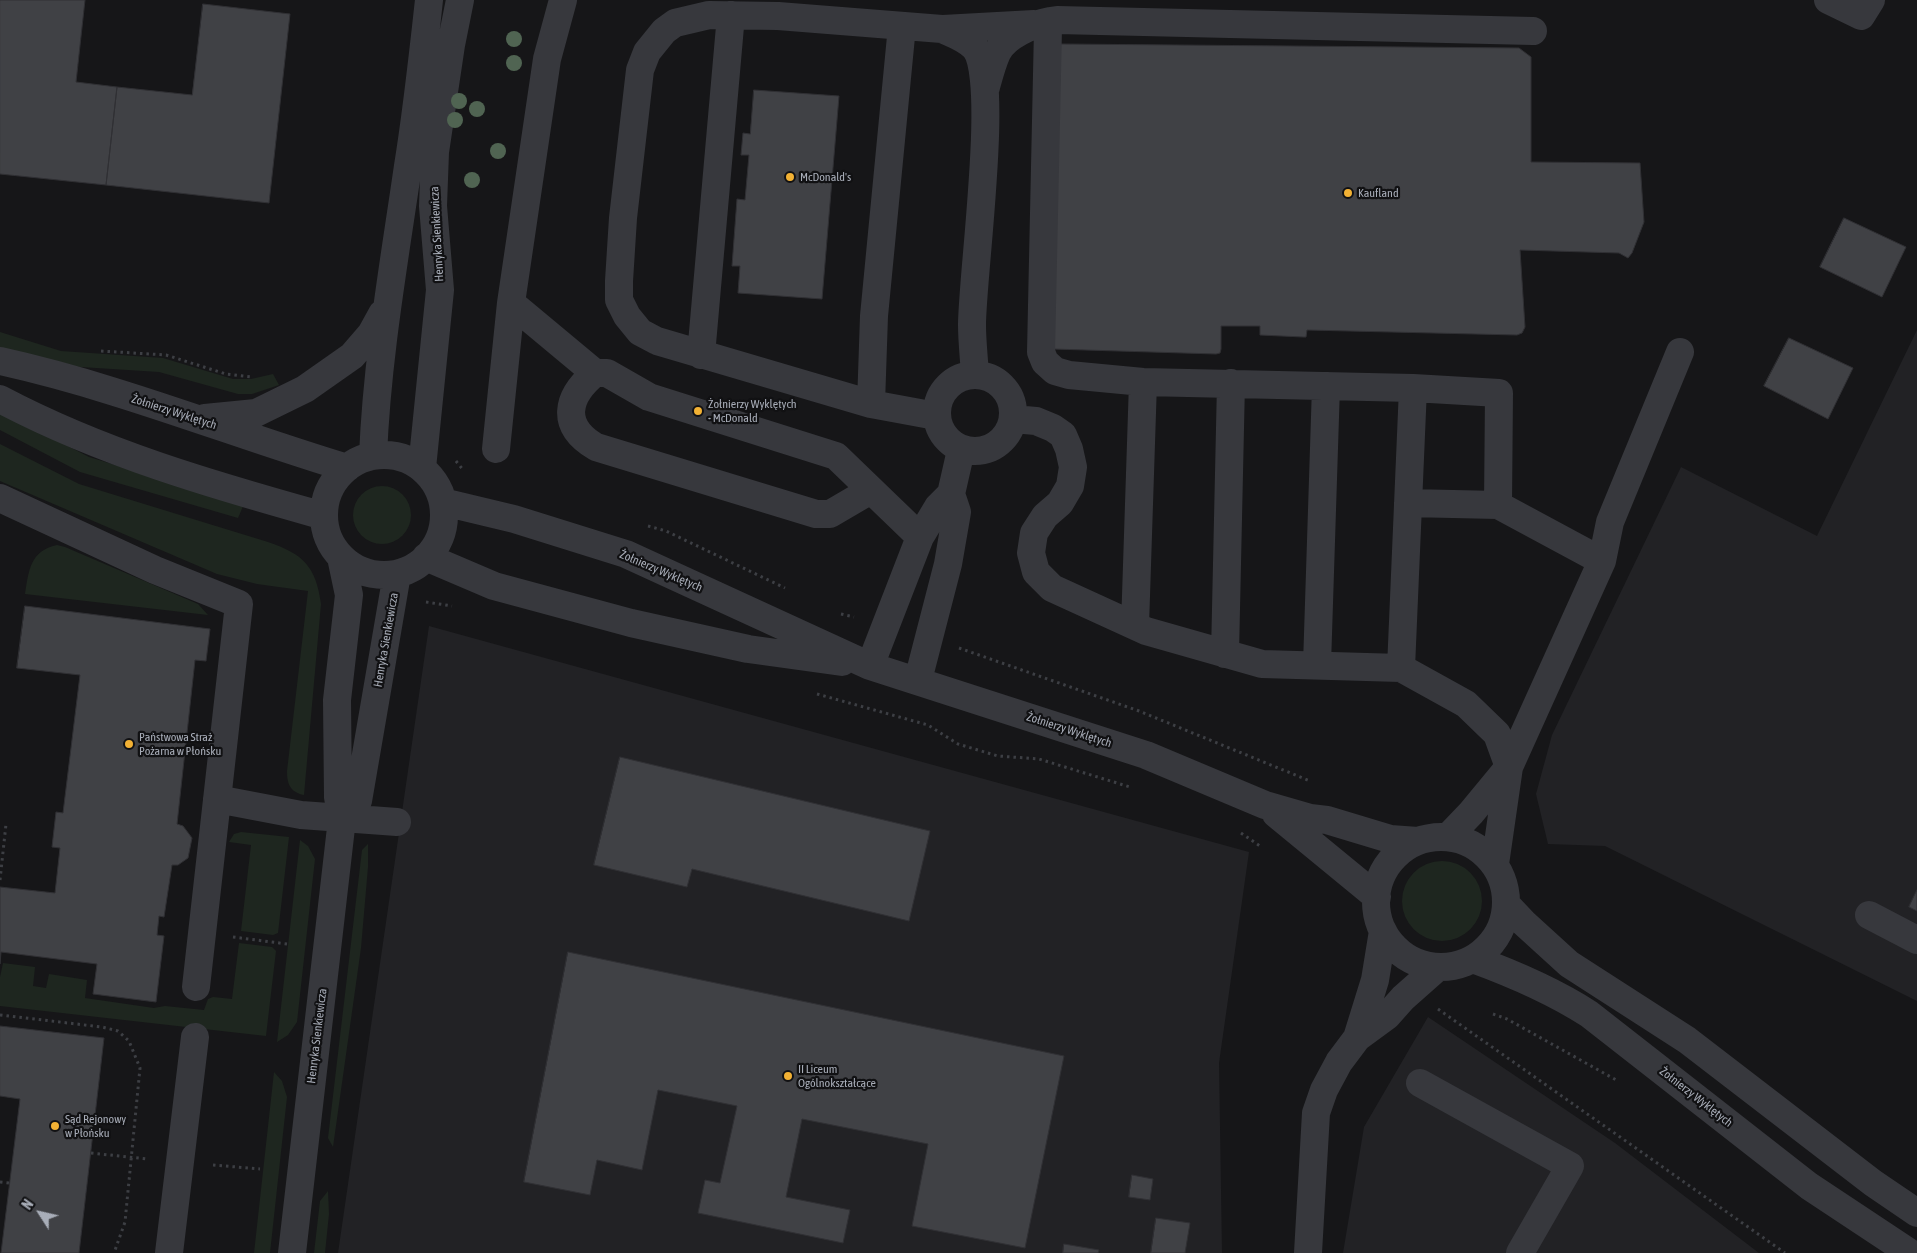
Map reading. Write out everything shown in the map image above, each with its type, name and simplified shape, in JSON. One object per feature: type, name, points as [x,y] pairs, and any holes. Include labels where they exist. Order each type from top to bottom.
[{"type":"street","points":[[373,456],[375,400],[385,308],[409,162],[429,0]]},
{"type":"street","name":"Henryka Sienkiewicza","points":[[422,468],[430,408],[440,290],[433,206],[435,152],[451,45],[460,0]]},
{"type":"street","points":[[496,449],[511,303],[547,59],[562,0]]},
{"type":"street","points":[[1828,0],[1862,16],[1871,0]]},
{"type":"street","points":[[936,416],[871,404],[657,341],[640,332],[627,316],[620,300],[618,281],[623,218],[639,78],[648,52],[664,31],[675,23],[709,15],[731,15],[778,16],[942,29],[1042,22],[1533,31]]},
{"type":"street","points":[[701,355],[731,15]]},
{"type":"street","points":[[986,87],[998,51],[1014,36],[1042,22]]},
{"type":"street","points":[[1042,22],[1048,28],[1041,352],[1045,362],[1055,371],[1062,373],[1142,382],[1413,388],[1500,393],[1498,505]]},
{"type":"street","points":[[871,404],[874,316],[902,26]]},
{"type":"street","points":[[942,29],[963,38],[976,49],[986,87],[972,324],[975,375]]},
{"type":"street","points":[[511,303],[595,373],[608,374],[649,397],[836,456],[856,472],[871,490],[920,537]]},
{"type":"street","points":[[198,419],[256,413],[305,389],[352,356],[371,334],[385,308]]},
{"type":"street","points":[[1495,864],[1510,767],[1602,561],[1610,522],[1680,352]]},
{"type":"street","name":"Żołnierzy Wyklętych","points":[[0,361],[30,368],[198,419],[285,450],[346,468]]},
{"type":"street","points":[[595,373],[582,384],[574,396],[571,411],[573,425],[583,440],[596,447],[816,514],[830,514],[871,490]]},
{"type":"street","points":[[975,375],[988,377],[1000,384],[1011,400],[1013,419],[1010,430],[994,447],[983,451],[961,450],[944,436],[936,416],[938,404],[947,387],[963,377],[975,375]]},
{"type":"street","points":[[1135,626],[1142,382]]},
{"type":"street","points":[[1225,654],[1230,384]]},
{"type":"street","points":[[1317,665],[1326,386]]},
{"type":"street","points":[[1401,668],[1413,388]]},
{"type":"street","points":[[0,399],[95,444],[206,481],[324,516]]},
{"type":"street","points":[[1013,419],[1036,421],[1053,428],[1063,435],[1069,449],[1073,467],[1070,486],[1060,503],[1045,516],[1034,534],[1031,553],[1036,572],[1052,588],[1135,626],[1262,664],[1401,668],[1466,704],[1497,734],[1510,767]]},
{"type":"street","points":[[918,680],[948,564],[956,512],[951,494],[961,450]]},
{"type":"street","points":[[373,456],[399,457],[422,468],[435,484],[443,502],[443,522],[438,541],[426,557],[413,568],[397,574],[381,575],[366,572],[352,566],[340,556],[331,544],[326,530],[324,516],[327,498],[334,481],[346,468],[359,460],[373,456]]},
{"type":"street","points":[[870,666],[920,537],[938,507],[951,494]]},
{"type":"street","points":[[0,498],[155,570],[239,604],[196,987]]},
{"type":"street","name":"Żołnierzy Wyklętych","points":[[443,502],[514,519],[626,554],[870,666]]},
{"type":"street","points":[[1408,503],[1498,505],[1602,561]]},
{"type":"street","name":"Henryka Sienkiewicza","points":[[292,1253],[342,819],[338,797],[337,700],[349,595],[340,556]]},
{"type":"street","name":"Żołnierzy Wyklętych","points":[[426,557],[494,586],[631,623],[748,649],[870,666],[1146,755],[1265,805],[1310,818],[1327,820],[1390,839],[1418,841]]},
{"type":"street","name":"Henryka Sienkiewicza","points":[[342,819],[358,801],[397,574]]},
{"type":"street","points":[[1448,837],[1471,814],[1510,767]]},
{"type":"street","points":[[217,799],[301,815],[397,822]]},
{"type":"street","name":"Żołnierzy Wyklętych","points":[[1265,805],[1377,897]]},
{"type":"street","points":[[1439,836],[1448,837],[1460,839],[1480,848],[1495,864],[1504,884],[1507,905],[1502,926],[1491,945],[1472,959],[1454,967],[1438,967],[1412,961],[1395,948],[1382,931],[1376,910],[1377,889],[1386,867],[1399,852],[1418,841],[1439,836]]},
{"type":"street","points":[[1507,905],[1569,964],[1687,1040],[1873,1183],[1917,1213]]},
{"type":"street","points":[[1869,915],[1917,940]]},
{"type":"street","points":[[1357,1038],[1375,980],[1382,931]]},
{"type":"street","name":"Żołnierzy Wyklętych","points":[[1472,959],[1552,991],[1589,1014],[1809,1186],[1910,1253]]},
{"type":"street","points":[[1308,1253],[1316,1113],[1338,1062],[1357,1038],[1388,1016],[1403,998],[1438,967]]},
{"type":"street","points":[[169,1253],[195,1036]]},
{"type":"street","points":[[1420,1083],[1570,1166],[1520,1253]]},
{"type":"path","points":[[96,351],[166,355],[238,377],[258,375]]},
{"type":"path","points":[[422,602],[434,602],[457,608]]},
{"type":"path","points":[[813,692],[928,725],[966,747],[998,756],[1040,759],[1139,790]]},
{"type":"path","points":[[0,880],[6,824]]},
{"type":"path","points":[[1235,829],[1267,851]]},
{"type":"path","points":[[202,933],[287,944]]},
{"type":"path","points":[[1436,1007],[1786,1253]]},
{"type":"path","points":[[0,1015],[102,1026],[118,1031],[129,1041],[140,1068],[125,1222],[114,1253]]},
{"type":"path","points":[[0,1182],[10,1184]]},
{"type":"shaded area","points":[[1917,330],[1917,1001],[1605,846],[1548,844],[1536,794],[1552,735],[1681,467],[1817,536]]},
{"type":"shaded area","points":[[0,332],[61,351],[163,358],[233,379],[251,379],[273,374],[279,385],[252,394],[238,394],[159,372],[65,366],[0,348]]},
{"type":"shaded area","points":[[0,411],[89,457],[244,504],[238,518],[80,472],[0,430]]},
{"type":"shaded area","points":[[0,444],[79,484],[268,542],[290,551],[306,563],[316,580],[321,604],[304,795],[292,790],[287,771],[308,591],[257,584],[217,574],[0,481]]},
{"type":"shaded area","points":[[376,486],[388,486],[403,494],[411,509],[411,521],[403,536],[388,544],[376,544],[361,536],[353,521],[353,509],[361,494]]},
{"type":"shaded area","points":[[57,545],[198,604],[208,615],[25,594],[32,563],[41,552]]},
{"type":"shaded area","points":[[429,626],[1249,852],[1219,1063],[1222,1253],[338,1253]]},
{"type":"shaded area","points":[[241,832],[289,837],[278,933],[273,935],[241,931],[251,845],[229,842],[234,834]]},
{"type":"shaded area","points":[[300,840],[308,846],[315,859],[297,1022],[288,1035],[277,1042]]},
{"type":"shaded area","points":[[368,844],[368,867],[361,948],[333,1147],[328,1138],[362,850]]},
{"type":"shaded area","points":[[1434,861],[1450,861],[1471,872],[1482,893],[1482,909],[1471,930],[1450,941],[1434,941],[1420,935],[1408,923],[1402,909],[1402,893],[1408,879],[1420,867]]},
{"type":"shaded area","points":[[239,943],[272,947],[276,951],[266,1036],[0,1006],[0,977],[3,963],[35,967],[33,986],[46,988],[49,974],[87,980],[85,998],[154,1008],[165,1006],[204,1010],[208,999],[213,997],[232,999]]},
{"type":"shaded area","points":[[1428,1017],[1615,1143],[1759,1253],[1343,1253],[1364,1127]]},
{"type":"shaded area","points":[[274,1072],[282,1081],[287,1097],[270,1253],[254,1253]]},
{"type":"shaded area","points":[[328,1191],[329,1214],[325,1253],[314,1253],[320,1201]]},
{"type":"building","points":[[0,0],[85,0],[76,82],[117,87],[106,185],[0,174]]},
{"type":"building","points":[[203,4],[290,14],[269,203],[106,185],[117,87],[192,95]]},
{"type":"building","name":"Kaufland","points":[[1061,44],[1519,48],[1531,57],[1531,162],[1640,163],[1644,222],[1632,253],[1628,258],[1619,253],[1520,250],[1525,327],[1522,333],[1517,335],[1307,330],[1306,337],[1303,337],[1260,335],[1260,326],[1221,326],[1221,349],[1220,353],[1216,354],[1053,349]]},
{"type":"building","name":"McDonald's","points":[[754,90],[839,96],[822,299],[738,293],[740,266],[732,266],[737,199],[745,200],[749,155],[741,155],[743,133],[750,134]]},
{"type":"building","points":[[1844,218],[1906,247],[1882,297],[1820,267]]},
{"type":"building","points":[[1789,338],[1853,368],[1828,419],[1764,386]]},
{"type":"building","name":"Państwowa Straż Pożarna w Płońsku","points":[[25,606],[210,629],[206,661],[195,660],[177,824],[183,826],[192,838],[188,858],[178,865],[172,865],[164,917],[159,916],[157,935],[164,936],[156,1002],[93,994],[97,964],[1,952],[0,964],[0,887],[55,893],[60,848],[52,847],[56,812],[63,813],[80,675],[17,668]]},
{"type":"building","points":[[620,757],[930,831],[909,921],[692,869],[687,887],[594,865]]},
{"type":"building","points":[[1917,890],[1917,911],[1909,907]]},
{"type":"building","points":[[568,952],[1064,1056],[1025,1248],[912,1226],[928,1144],[802,1119],[786,1197],[850,1210],[843,1243],[698,1213],[705,1180],[720,1183],[737,1106],[658,1090],[642,1170],[597,1160],[590,1195],[524,1182]]},
{"type":"building","name":"Sąd Rejonowy w Płońsku","points":[[0,1026],[104,1038],[79,1253],[1,1253],[20,1099],[0,1096]]},
{"type":"building","points":[[1132,1175],[1153,1179],[1150,1200],[1129,1197]]},
{"type":"building","points":[[1156,1218],[1190,1223],[1185,1253],[1151,1253]]},
{"type":"building","points":[[1064,1244],[1099,1250],[1098,1253],[1063,1253]]},
{"type":"place","name":"McDonald's","points":[[790,177]]},
{"type":"place","name":"Kaufland","points":[[1348,193]]},
{"type":"place","name":"Żołnierzy Wyklętych - McDonald","points":[[698,411]]},
{"type":"place","name":"Państwowa Straż Pożarna w Płońsku","points":[[129,744]]},
{"type":"place","name":"II Liceum Ogólnokształcące","points":[[788,1076]]},
{"type":"place","name":"Sąd Rejonowy w Płońsku","points":[[55,1126]]}]
